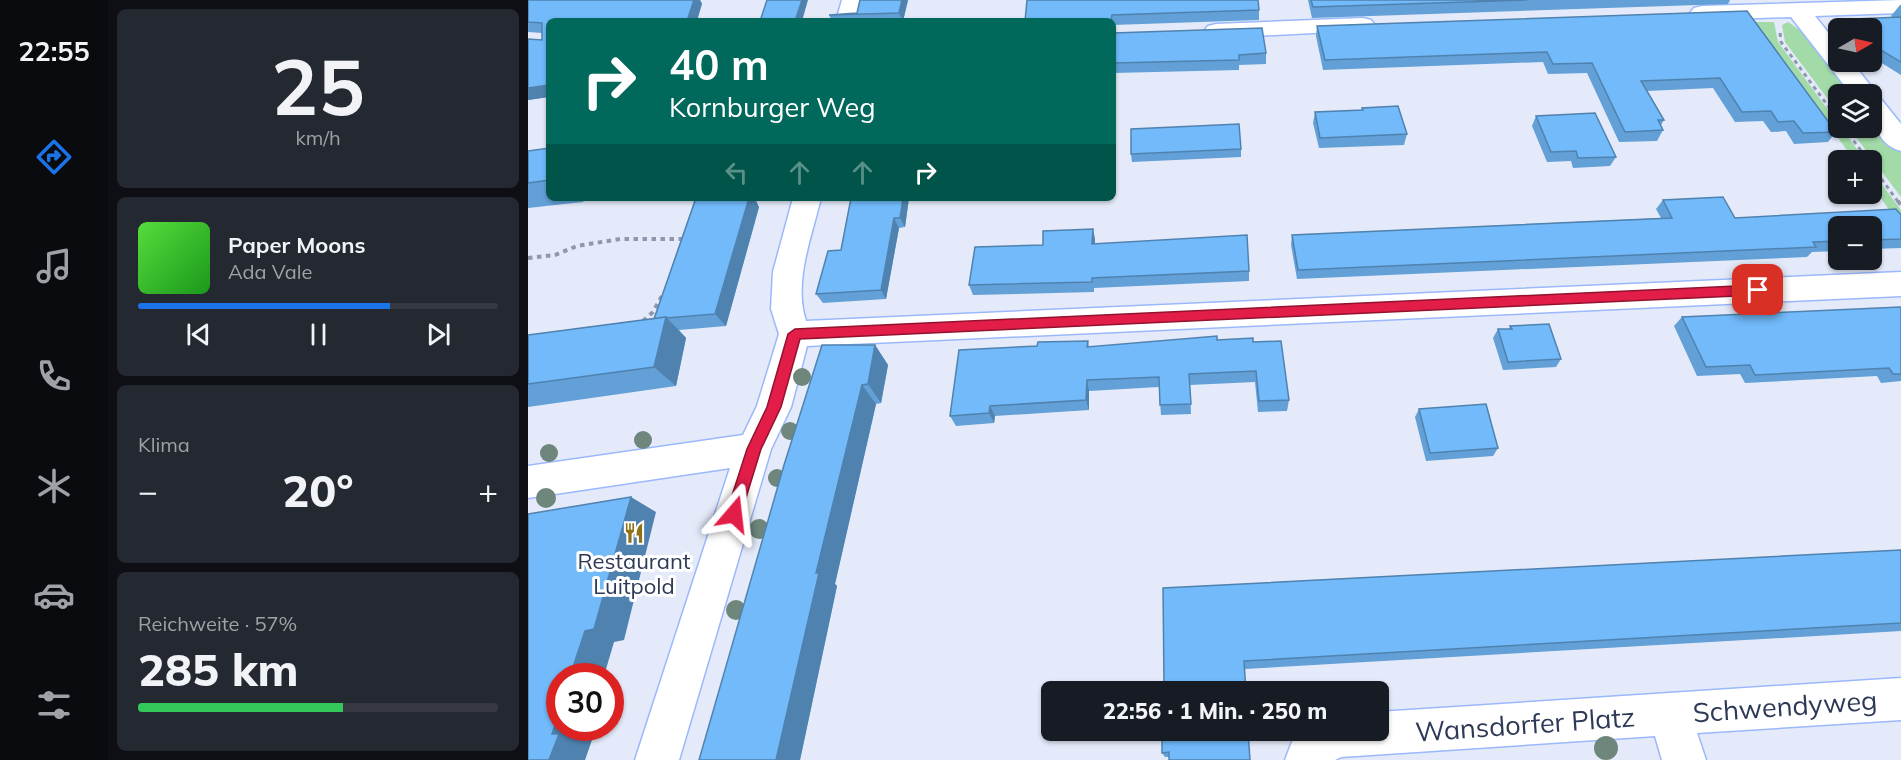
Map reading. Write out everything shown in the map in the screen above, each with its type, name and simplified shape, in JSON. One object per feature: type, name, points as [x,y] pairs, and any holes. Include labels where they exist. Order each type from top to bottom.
[{"type":"street","points":[[849,18],[853,0]]},
{"type":"street","points":[[1678,14],[1901,6]]},
{"type":"street","points":[[1790,10],[1855,84]]},
{"type":"street","points":[[1189,32],[1386,25]]},
{"type":"street","points":[[1882,118],[1901,142]]},
{"type":"street","points":[[657,760],[754,449],[774,407],[795,334],[787,309],[788,272],[806,201]]},
{"type":"street","points":[[795,334],[1901,284]]},
{"type":"street","points":[[528,482],[754,449]]},
{"type":"street","name":"Schwendyweg","points":[[1669,714],[1901,699]]},
{"type":"street","points":[[1669,714],[1684,760]]},
{"type":"street","name":"Wansdorfer Platz","points":[[1308,760],[1310,749],[1341,736],[1669,714]]},
{"type":"path","points":[[1790,10],[1778,19],[1781,42],[1828,106]]},
{"type":"path","points":[[1882,179],[1901,205]]},
{"type":"path","points":[[528,258],[555,255],[577,246],[620,239],[686,238],[681,249]]},
{"type":"path","points":[[642,323],[653,312],[664,290]]},
{"type":"green space","points":[[1754,22],[1774,22],[1778,42],[1828,110],[1828,124]]},
{"type":"green space","points":[[1788,22],[1813,39],[1828,58],[1828,72],[1839,72],[1848,84],[1828,84],[1828,99],[1785,42],[1782,25]]},
{"type":"green space","points":[[1882,128],[1901,153],[1901,197],[1882,172],[1882,150],[1866,150],[1857,138],[1882,138]]},
{"type":"green space","points":[[1838,138],[1849,138],[1858,150],[1847,150]]},
{"type":"green space","points":[[1882,184],[1901,210],[1901,226],[1882,200]]},
{"type":"building","points":[[528,0],[694,0],[688,18],[546,18],[546,85],[528,88],[528,39],[542,40],[542,23],[528,22]]},
{"type":"building","points":[[767,0],[802,0],[796,18],[761,18]]},
{"type":"building","points":[[860,0],[902,0],[899,13],[829,15],[857,13]]},
{"type":"building","points":[[1027,0],[1258,0],[1259,10],[1112,15],[1112,18],[1025,18]]},
{"type":"building","points":[[1311,0],[1527,0],[1313,7]]},
{"type":"building","points":[[1747,11],[1828,121],[1828,132],[1803,133],[1794,121],[1778,122],[1771,111],[1742,112],[1720,78],[1641,81],[1664,120],[1658,120],[1663,130],[1625,132],[1592,63],[1553,64],[1547,52],[1325,60],[1317,26]]},
{"type":"building","points":[[1901,17],[1901,62],[1882,51],[1882,18],[1878,18]]},
{"type":"building","points":[[1262,28],[1266,53],[1239,55],[1239,60],[1116,63],[1116,33]]},
{"type":"building","points":[[1398,106],[1407,134],[1320,138],[1315,112]]},
{"type":"building","points":[[1595,113],[1616,157],[1578,158],[1576,151],[1551,152],[1536,116]]},
{"type":"building","points":[[1239,124],[1241,149],[1131,154],[1131,129]]},
{"type":"building","points":[[546,148],[546,180],[528,183],[528,151]]},
{"type":"building","points":[[1723,197],[1735,218],[1896,209],[1901,215],[1901,239],[1882,240],[1882,216],[1828,216],[1828,241],[1813,242],[1816,247],[1298,270],[1292,235],[1672,218],[1663,200]]},
{"type":"building","points":[[695,201],[748,201],[715,314],[654,319]]},
{"type":"building","points":[[850,201],[903,201],[900,218],[894,218],[881,290],[816,294],[828,251],[841,250]]},
{"type":"building","points":[[1093,229],[1092,244],[1247,235],[1249,271],[1092,278],[1092,282],[969,285],[975,247],[1043,245],[1043,231]]},
{"type":"building","points":[[1901,307],[1901,374],[1893,374],[1889,368],[1755,375],[1750,365],[1706,367],[1682,317]]},
{"type":"building","points":[[666,317],[654,367],[528,384],[528,335]]},
{"type":"building","points":[[1549,324],[1561,359],[1508,362],[1498,329],[1512,329],[1510,326]]},
{"type":"building","points":[[1217,336],[1217,340],[1253,338],[1253,342],[1281,341],[1289,400],[1259,401],[1256,371],[1189,374],[1191,404],[1160,405],[1159,377],[1087,380],[1086,400],[990,406],[989,413],[950,416],[959,350],[1037,346],[1038,342],[1088,341],[1087,347]]},
{"type":"building","points":[[822,345],[875,345],[868,384],[862,385],[816,573],[819,573],[776,760],[699,760],[784,465]]},
{"type":"building","points":[[1486,404],[1498,448],[1430,453],[1419,409]]},
{"type":"building","points":[[631,497],[594,629],[585,631],[574,663],[546,663],[546,741],[556,741],[549,760],[528,760],[528,514]]},
{"type":"building","points":[[1901,550],[1901,623],[1244,661],[1245,681],[1164,681],[1163,588]]},
{"type":"building","points":[[1162,741],[1249,741],[1250,760],[1169,760],[1169,752],[1162,753]]},
{"type":"place","name":"Restaurant Luitpold","points":[[634,533]]},
{"type":"route","points":[[734,514],[754,449],[774,407],[795,334],[1758,290]]}]
